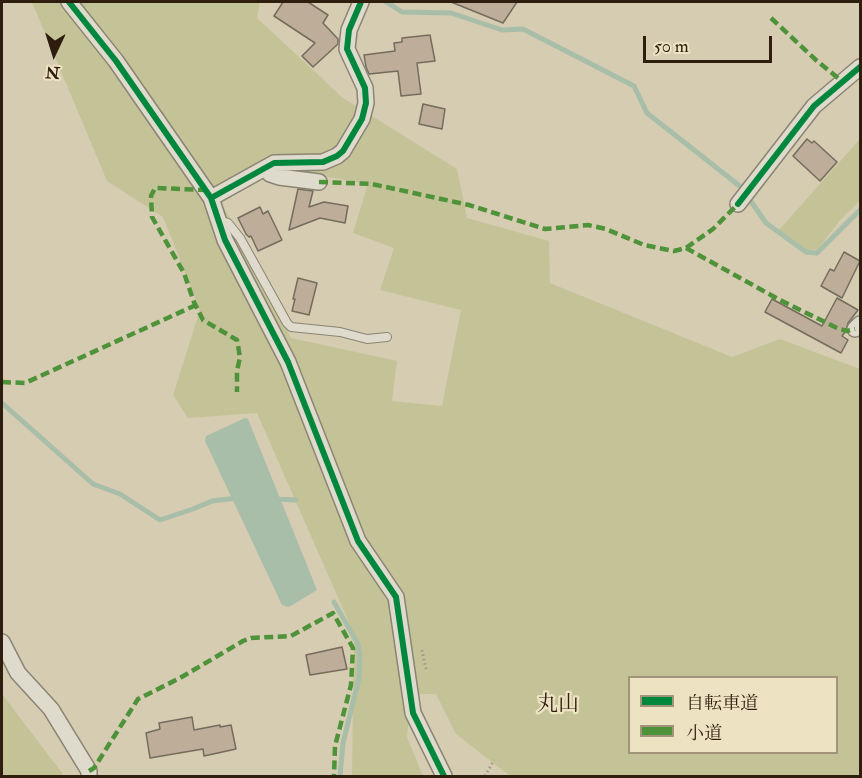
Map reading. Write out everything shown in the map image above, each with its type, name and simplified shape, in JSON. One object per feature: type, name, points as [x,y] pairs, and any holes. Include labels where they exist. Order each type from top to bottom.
[{"type":"street","points":[[69,2],[116,61],[212,198],[225,240],[288,362],[358,541],[396,597],[413,713],[444,777]]},
{"type":"street","points":[[212,198],[274,163],[323,162],[343,151],[363,119],[366,103],[365,88],[347,49],[349,30],[361,2]]},
{"type":"street","points":[[743,199],[814,106],[861,67]]},
{"type":"street","points":[[265,168],[270,174],[279,177],[319,182]]},
{"type":"street","points":[[2,642],[18,673],[51,709],[89,771],[89,777]]},
{"type":"lane","points":[[219,220],[228,223],[240,238],[291,327],[340,332],[367,339],[387,337]]},
{"type":"path","points":[[485,777],[494,760]]},
{"type":"shaded area","points":[[32,2],[260,2],[257,18],[343,98],[457,169],[467,218],[549,241],[550,283],[732,357],[780,339],[860,369],[860,776],[510,776],[456,734],[436,694],[411,694],[407,737],[423,776],[352,776],[354,634],[257,413],[188,418],[173,395],[200,310],[163,217],[107,181]],"holes":[[[277,168],[368,184],[353,233],[394,248],[380,290],[461,310],[442,406],[392,401],[397,361],[291,338],[222,203]]]},
{"type":"shaded area","points":[[860,139],[860,201],[841,219],[818,249],[807,250],[779,230]]},
{"type":"shaded area","points":[[245,418],[248,419],[317,590],[289,607],[282,605],[205,441],[206,436]]},
{"type":"shaded area","points":[[2,694],[62,773],[62,776],[2,776]]},
{"type":"building","points":[[283,2],[308,2],[328,15],[323,23],[338,39],[338,44],[313,67],[302,56],[315,43],[274,16]]},
{"type":"building","points":[[451,2],[517,2],[503,23]]},
{"type":"building","points":[[430,35],[435,61],[417,63],[421,94],[401,96],[398,71],[369,74],[364,55],[395,51],[394,43],[402,42],[402,38]]},
{"type":"building","points":[[423,104],[445,109],[442,129],[419,124]]},
{"type":"building","points":[[807,139],[812,143],[814,141],[837,162],[820,181],[793,156]]},
{"type":"building","points":[[298,189],[313,191],[309,207],[324,202],[348,206],[345,223],[320,218],[289,230]]},
{"type":"building","points":[[260,207],[263,214],[268,211],[282,240],[258,251],[238,218]]},
{"type":"building","points":[[844,252],[860,261],[842,298],[821,286],[830,269],[834,271]]},
{"type":"building","points":[[298,278],[317,283],[309,315],[292,311]]},
{"type":"building","points":[[837,298],[858,310],[842,336],[848,340],[841,353],[765,312],[772,299],[822,326]]},
{"type":"building","points":[[342,647],[347,669],[310,675],[306,655]]},
{"type":"building","points":[[192,717],[194,730],[231,725],[236,749],[204,756],[203,749],[150,758],[146,733],[160,729],[159,723]]},
{"type":"waterway","points":[[386,2],[402,12],[451,13],[502,30],[523,29],[634,86],[647,113],[741,187],[766,223],[806,252],[817,253],[860,210]]},
{"type":"waterway","points":[[2,403],[93,484],[120,494],[160,520],[212,501],[237,498]]},
{"type":"waterway","points":[[274,499],[296,500]]},
{"type":"waterway","points":[[334,602],[358,644],[360,656],[359,678],[343,743],[340,776]]},
{"type":"marked path","points":[[771,18],[843,82]]},
{"type":"marked path","points":[[319,182],[372,184],[469,205],[545,229],[588,225],[606,229],[644,245],[674,251],[686,248],[713,229],[738,204]]},
{"type":"marked path","points":[[207,190],[155,188],[151,196],[152,217],[184,273],[203,320],[237,340],[240,357],[237,392]]},
{"type":"marked path","points":[[686,248],[778,299],[837,328],[847,331],[855,329]]},
{"type":"marked path","points":[[2,382],[25,383],[196,305]]},
{"type":"marked path","points":[[89,771],[94,768],[138,699],[180,678],[243,641],[251,638],[291,636],[333,613],[353,648],[351,685],[335,746],[334,776]]},
{"type":"cycle path","points":[[69,2],[116,61],[211,198],[225,240],[288,362],[358,541],[396,597],[413,713],[444,776]]},
{"type":"cycle path","points":[[211,198],[274,163],[323,162],[343,151],[362,119],[366,103],[365,88],[347,49],[349,30],[361,2]]},
{"type":"cycle path","points":[[738,204],[814,106],[860,67]]},
{"type":"district","name":"丸山","points":[[558,705]]}]
